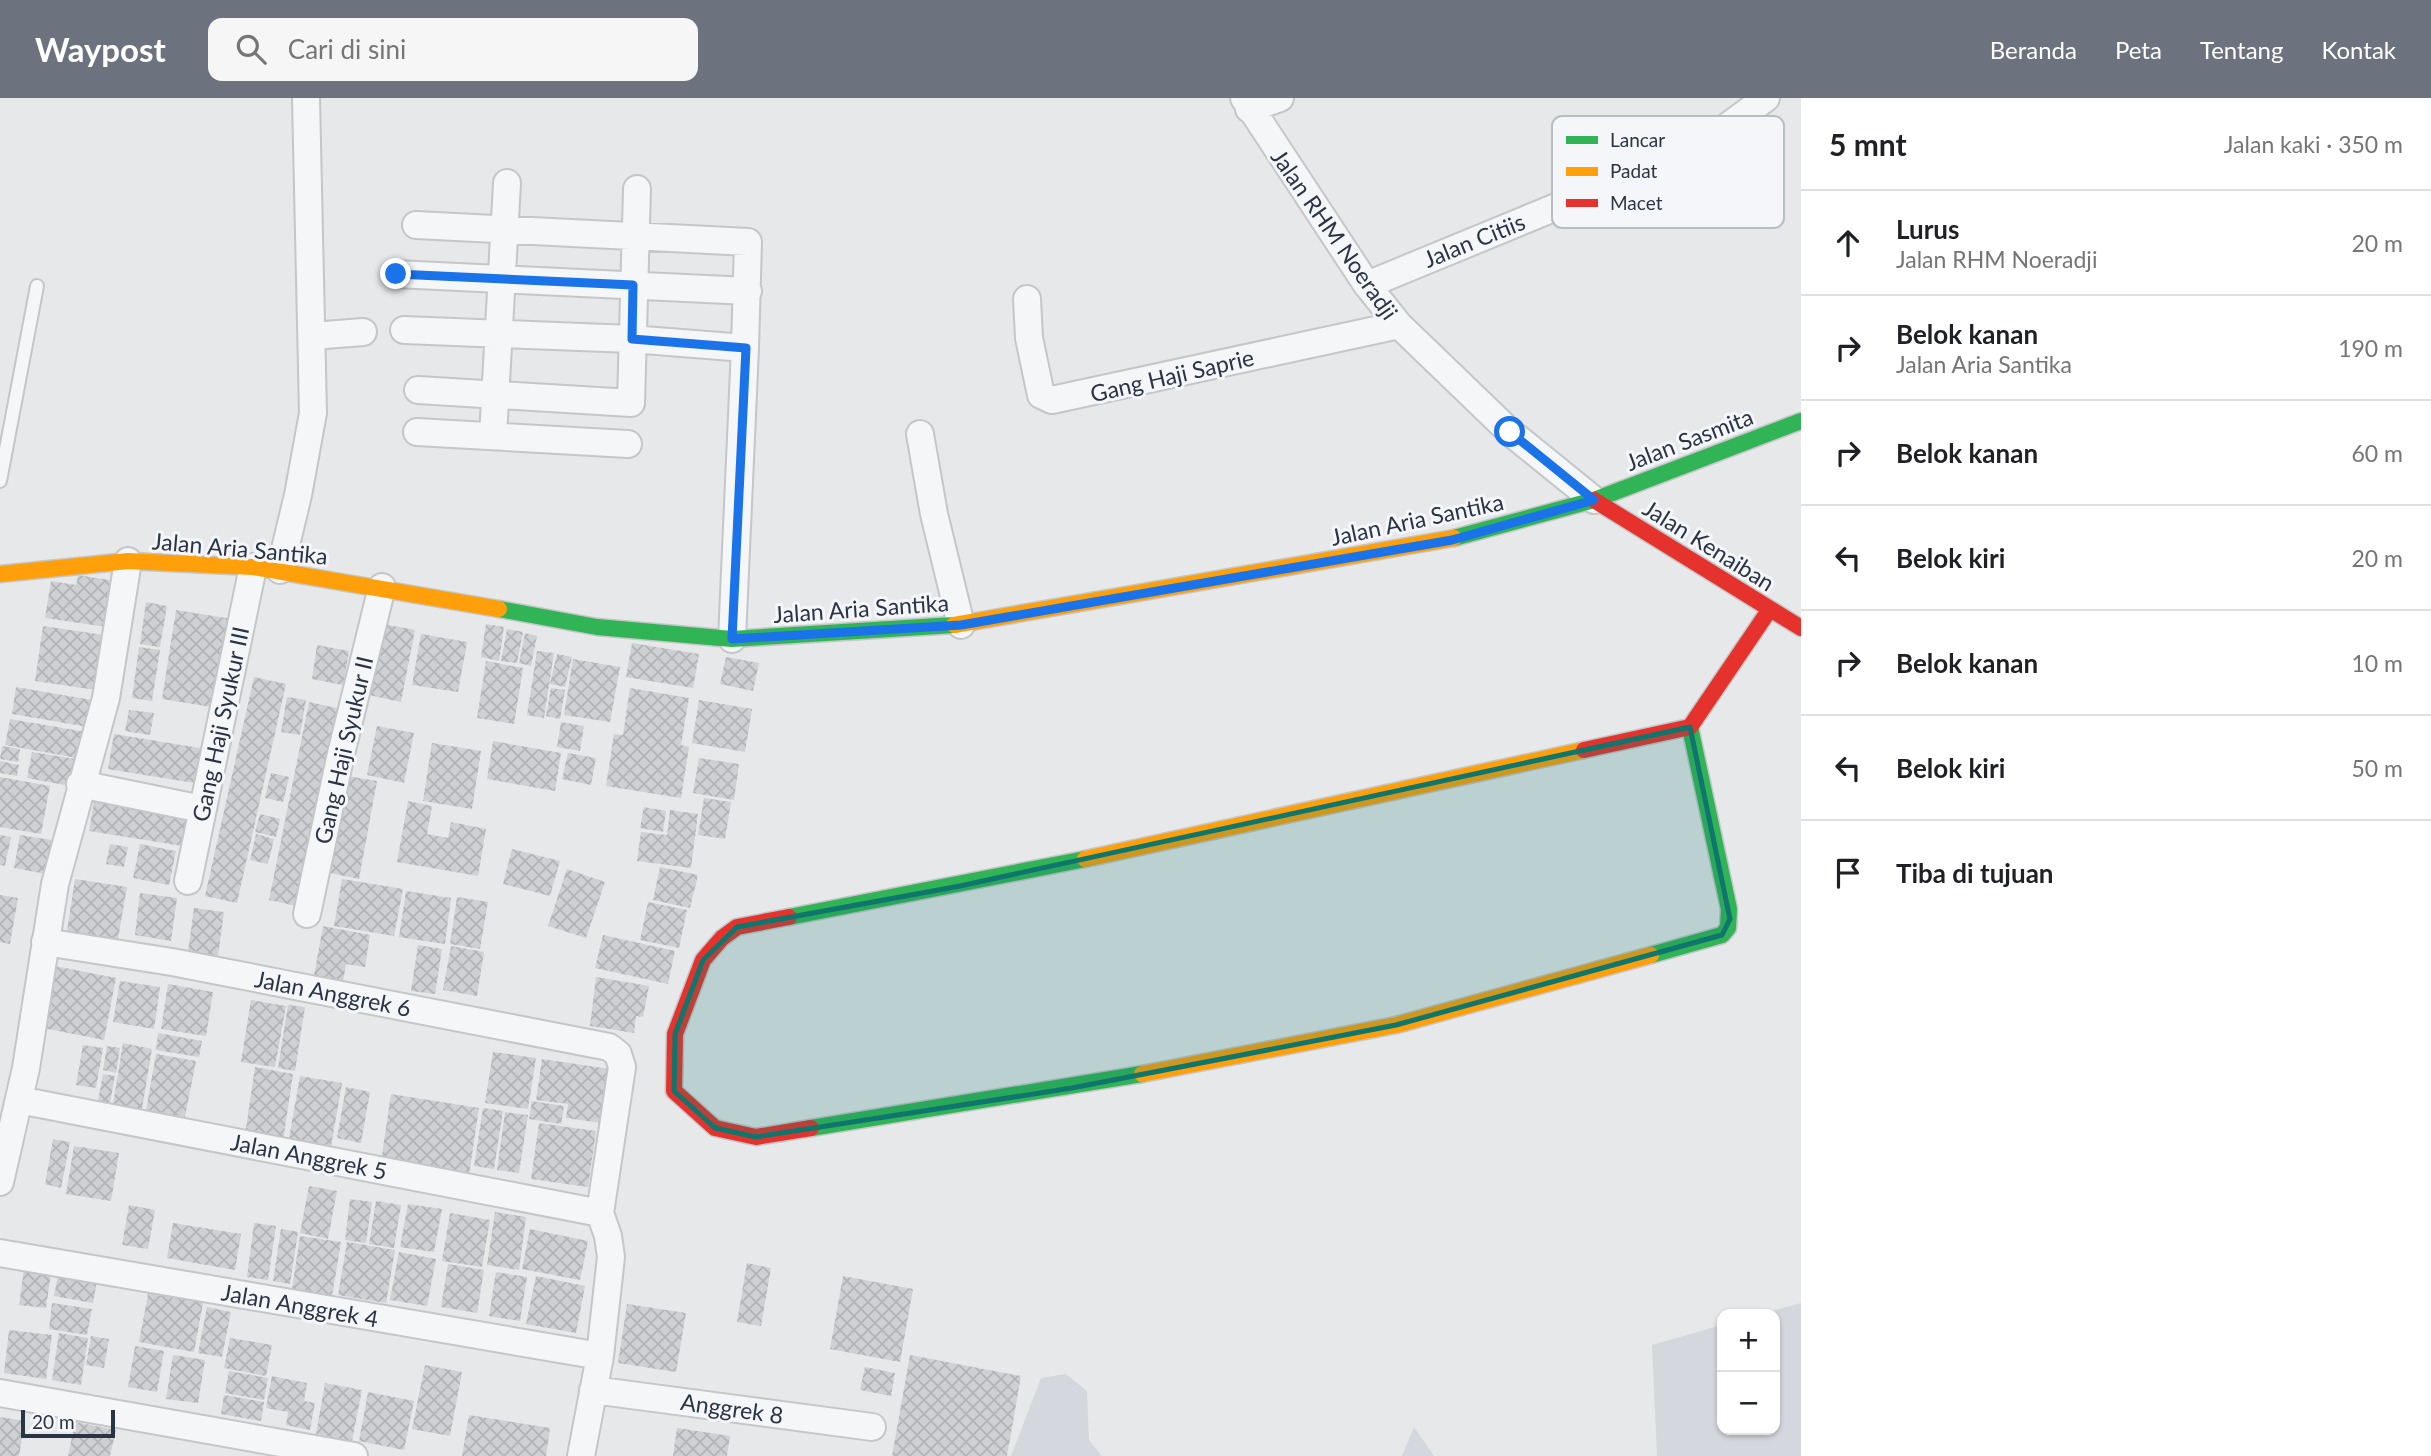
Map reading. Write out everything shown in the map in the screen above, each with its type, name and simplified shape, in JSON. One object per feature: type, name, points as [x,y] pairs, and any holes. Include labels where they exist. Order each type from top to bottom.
[{"type":"street","points":[[279,569],[298,495],[313,413],[306,98]]},
{"type":"street","points":[[1246,104],[1280,98]]},
{"type":"street","name":"Jalan Citiis","points":[[1742,116],[1766,98]]},
{"type":"street","name":"Jalan RHM Noeradji","points":[[1246,104],[1367,285],[1399,325],[1510,432],[1594,500]]},
{"type":"street","points":[[493,436],[507,183]]},
{"type":"street","points":[[418,390],[631,403],[637,189]]},
{"type":"street","name":"Jalan Citiis","points":[[1367,285],[1552,209]]},
{"type":"street","points":[[416,225],[748,242],[746,348],[732,639]]},
{"type":"street","points":[[396,274],[748,291]]},
{"type":"street","name":"Gang Haji Saprie","points":[[1027,299],[1036,378],[1041,395],[1052,400],[1399,325]]},
{"type":"street","points":[[404,330],[632,339],[746,348]]},
{"type":"street","points":[[312,336],[363,332]]},
{"type":"street","name":"Jalan Sasmita","points":[[1594,500],[1801,421]]},
{"type":"street","points":[[417,432],[628,444]]},
{"type":"street","points":[[920,434],[934,514],[961,625]]},
{"type":"street","name":"Jalan Kenaiban","points":[[1594,500],[1801,628]]},
{"type":"street","name":"Jalan Aria Santika","points":[[0,575],[128,561],[279,569],[597,627],[732,639],[961,625],[1452,540],[1594,500]]},
{"type":"street","points":[[0,1182],[19,1100],[55,884],[80,784],[106,698],[128,561]]},
{"type":"street","name":"Gang Haji Syukur III","points":[[188,881],[253,567]]},
{"type":"street","name":"Gang Haji Syukur II","points":[[306,914],[340,758],[382,587]]},
{"type":"street","points":[[1690,727],[1729,909],[1728,928],[1722,935],[1396,1025],[1072,1088],[756,1137],[715,1128],[674,1091],[675,1034],[702,960],[722,938],[737,927],[960,886],[1690,727],[1770,609]]},
{"type":"street","points":[[80,784],[202,809]]},
{"type":"street","name":"Jalan Anggrek 6","points":[[45,942],[172,962],[609,1047],[618,1054],[622,1067],[600,1213]]},
{"type":"street","name":"Jalan Anggrek 5","points":[[19,1100],[600,1213]]},
{"type":"street","points":[[581,1456],[600,1356],[611,1257],[608,1236],[600,1213]]},
{"type":"street","name":"Jalan Anggrek 4","points":[[0,1253],[600,1356]]},
{"type":"street","name":"Anggrek 8","points":[[593,1390],[872,1427]]},
{"type":"street","points":[[0,1393],[354,1456]]},
{"type":"lane","points":[[0,481],[37,286]]},
{"type":"highlighted area","points":[[1690,727],[1730,919],[1722,935],[1396,1025],[1072,1088],[756,1137],[715,1128],[674,1091],[675,1034],[703,960],[737,927],[960,886]]},
{"type":"shaded area","points":[[1801,1303],[1801,1456],[1657,1456],[1652,1345],[1717,1326],[1717,1435],[1780,1435],[1779,1309]]},
{"type":"shaded area","points":[[1066,1374],[1087,1391],[1089,1440],[1102,1456],[1011,1456],[1041,1378]]},
{"type":"shaded area","points":[[1414,1427],[1434,1456],[1402,1456]]},
{"type":"building","points":[[78,575],[115,581],[107,627],[45,618],[51,581],[76,585]]},
{"type":"building","points":[[146,602],[167,606],[160,647],[140,644]]},
{"type":"building","points":[[176,610],[232,619],[218,708],[162,699]]},
{"type":"building","points":[[378,623],[415,630],[401,702],[364,694]]},
{"type":"building","points":[[486,624],[504,627],[499,661],[481,657]]},
{"type":"building","points":[[43,626],[104,635],[96,690],[35,681]]},
{"type":"building","points":[[507,629],[523,632],[517,663],[501,661]]},
{"type":"building","points":[[525,633],[537,636],[531,666],[519,663]]},
{"type":"building","points":[[421,634],[467,642],[458,692],[412,685]]},
{"type":"building","points":[[632,643],[699,654],[693,688],[626,677]]},
{"type":"building","points":[[317,645],[349,651],[343,685],[312,679]]},
{"type":"building","points":[[139,647],[160,650],[152,701],[132,698]]},
{"type":"building","points":[[537,651],[554,653],[544,718],[527,715]]},
{"type":"building","points":[[557,654],[572,657],[565,687],[550,684]]},
{"type":"building","points":[[726,657],[759,663],[753,691],[720,684]]},
{"type":"building","points":[[573,659],[620,667],[610,722],[564,715]]},
{"type":"building","points":[[486,661],[523,668],[514,724],[477,718]]},
{"type":"building","points":[[254,677],[286,684],[237,903],[205,896]]},
{"type":"building","points":[[16,687],[92,700],[88,727],[12,714]]},
{"type":"building","points":[[551,688],[565,690],[560,719],[546,716]]},
{"type":"building","points":[[630,688],[689,698],[681,745],[689,747],[681,798],[606,786],[614,734],[623,735]]},
{"type":"building","points":[[287,697],[306,700],[300,735],[281,732]]},
{"type":"building","points":[[699,700],[752,709],[745,752],[692,743]]},
{"type":"building","points":[[309,702],[341,709],[301,907],[269,900]]},
{"type":"building","points":[[129,710],[154,713],[150,735],[125,731]]},
{"type":"building","points":[[10,719],[86,732],[82,759],[5,745]]},
{"type":"building","points":[[561,722],[584,726],[580,751],[557,747]]},
{"type":"building","points":[[377,726],[414,733],[404,783],[367,775]]},
{"type":"building","points":[[114,734],[206,749],[200,784],[108,769]]},
{"type":"building","points":[[493,741],[561,753],[555,791],[487,779]]},
{"type":"building","points":[[432,743],[481,751],[472,809],[423,801]]},
{"type":"building","points":[[2,746],[20,749],[18,762],[0,759]]},
{"type":"building","points":[[32,752],[75,759],[70,786],[27,778]]},
{"type":"building","points":[[568,753],[596,758],[591,785],[562,779]]},
{"type":"building","points":[[699,758],[739,764],[734,800],[693,793]]},
{"type":"building","points":[[0,761],[19,765],[17,776],[0,773]]},
{"type":"building","points":[[271,773],[289,777],[283,802],[265,798]]},
{"type":"building","points":[[347,776],[377,781],[359,879],[330,873]]},
{"type":"building","points":[[0,777],[50,786],[41,834],[0,827]]},
{"type":"building","points":[[95,796],[195,812],[189,847],[89,831]]},
{"type":"building","points":[[704,798],[731,802],[725,839],[698,835]]},
{"type":"building","points":[[408,801],[432,806],[427,834],[448,838],[451,822],[486,829],[478,876],[397,862]]},
{"type":"building","points":[[644,807],[666,811],[663,832],[640,828]]},
{"type":"building","points":[[670,810],[698,814],[691,868],[637,861],[641,832],[667,835]]},
{"type":"building","points":[[260,814],[280,819],[276,837],[255,832]]},
{"type":"building","points":[[256,834],[274,839],[268,864],[250,860]]},
{"type":"building","points":[[0,835],[11,837],[5,866],[0,865]]},
{"type":"building","points":[[20,835],[52,840],[46,874],[14,868]]},
{"type":"building","points":[[110,844],[128,847],[124,867],[106,864]]},
{"type":"building","points":[[140,844],[176,851],[169,885],[133,878]]},
{"type":"building","points":[[512,849],[560,861],[550,896],[503,884]]},
{"type":"building","points":[[660,867],[698,875],[690,908],[653,900]]},
{"type":"building","points":[[567,869],[605,882],[586,938],[548,926]]},
{"type":"building","points":[[75,879],[127,887],[118,939],[67,931]]},
{"type":"building","points":[[342,879],[403,889],[394,936],[334,926]]},
{"type":"building","points":[[406,891],[451,898],[445,944],[399,937]]},
{"type":"building","points":[[140,893],[177,898],[171,941],[135,935]]},
{"type":"building","points":[[0,895],[18,898],[10,944],[0,942]]},
{"type":"building","points":[[457,897],[488,902],[480,949],[450,944]]},
{"type":"building","points":[[648,902],[687,910],[679,948],[640,940]]},
{"type":"building","points":[[194,908],[224,912],[218,956],[188,952]]},
{"type":"building","points":[[323,926],[370,935],[365,967],[346,964],[342,987],[313,981]]},
{"type":"building","points":[[603,935],[675,951],[668,984],[595,968]]},
{"type":"building","points":[[418,945],[442,949],[435,994],[411,991]]},
{"type":"building","points":[[451,946],[484,952],[477,996],[443,990]]},
{"type":"building","points":[[55,966],[116,978],[104,1040],[43,1028]]},
{"type":"building","points":[[596,977],[649,986],[643,1017],[636,1016],[634,1033],[590,1026]]},
{"type":"building","points":[[120,981],[160,987],[154,1029],[113,1022]]},
{"type":"building","points":[[168,984],[213,992],[206,1036],[161,1029]]},
{"type":"building","points":[[251,1000],[286,1006],[275,1067],[241,1062]]},
{"type":"building","points":[[288,1005],[305,1007],[295,1071],[278,1068]]},
{"type":"building","points":[[158,1033],[202,1041],[199,1057],[156,1050]]},
{"type":"building","points":[[123,1043],[152,1049],[142,1109],[113,1104]]},
{"type":"building","points":[[83,1045],[103,1048],[96,1088],[76,1085]]},
{"type":"building","points":[[107,1046],[120,1048],[116,1073],[103,1070]]},
{"type":"building","points":[[493,1052],[536,1058],[528,1109],[485,1103]]},
{"type":"building","points":[[156,1054],[196,1061],[185,1117],[146,1110]]},
{"type":"building","points":[[542,1059],[610,1069],[602,1123],[566,1118],[568,1104],[536,1100]]},
{"type":"building","points":[[255,1067],[293,1074],[283,1141],[245,1135]]},
{"type":"building","points":[[103,1074],[115,1076],[110,1103],[98,1101]]},
{"type":"building","points":[[300,1076],[342,1083],[330,1152],[288,1144]]},
{"type":"building","points":[[346,1087],[370,1092],[361,1143],[337,1138]]},
{"type":"building","points":[[391,1094],[479,1108],[469,1175],[381,1162]]},
{"type":"building","points":[[532,1101],[564,1106],[561,1124],[529,1119]]},
{"type":"building","points":[[483,1108],[503,1111],[494,1169],[474,1166]]},
{"type":"building","points":[[505,1112],[528,1115],[519,1173],[497,1170]]},
{"type":"building","points":[[539,1123],[596,1131],[588,1187],[531,1179]]},
{"type":"building","points":[[53,1139],[70,1142],[61,1188],[45,1184]]},
{"type":"building","points":[[74,1146],[119,1153],[111,1201],[66,1194]]},
{"type":"building","points":[[309,1186],[337,1191],[328,1239],[300,1233]]},
{"type":"building","points":[[350,1199],[372,1202],[366,1243],[345,1240]]},
{"type":"building","points":[[376,1201],[401,1205],[394,1248],[369,1244]]},
{"type":"building","points":[[408,1204],[442,1209],[434,1252],[400,1247]]},
{"type":"building","points":[[129,1205],[155,1210],[148,1249],[122,1245]]},
{"type":"building","points":[[495,1212],[526,1217],[519,1270],[487,1265]]},
{"type":"building","points":[[450,1213],[490,1220],[482,1267],[442,1261]]},
{"type":"building","points":[[173,1223],[241,1234],[235,1270],[167,1258]]},
{"type":"building","points":[[254,1223],[276,1226],[268,1280],[247,1277]]},
{"type":"building","points":[[281,1229],[298,1232],[290,1284],[273,1281]]},
{"type":"building","points":[[530,1229],[588,1241],[580,1280],[522,1269]]},
{"type":"building","points":[[300,1236],[341,1242],[332,1296],[292,1289]]},
{"type":"building","points":[[347,1242],[395,1250],[386,1303],[338,1295]]},
{"type":"building","points":[[399,1252],[436,1259],[427,1306],[390,1300]]},
{"type":"building","points":[[747,1263],[771,1268],[761,1326],[737,1322]]},
{"type":"building","points":[[448,1264],[484,1270],[477,1313],[441,1307]]},
{"type":"building","points":[[24,1269],[51,1273],[46,1308],[19,1305]]},
{"type":"building","points":[[496,1272],[527,1277],[520,1321],[489,1316]]},
{"type":"building","points":[[58,1275],[97,1281],[93,1303],[54,1296]]},
{"type":"building","points":[[536,1276],[585,1286],[576,1333],[526,1324]]},
{"type":"building","points":[[843,1276],[913,1289],[900,1362],[830,1349]]},
{"type":"building","points":[[149,1289],[204,1298],[194,1352],[139,1342]]},
{"type":"building","points":[[52,1303],[92,1309],[87,1335],[49,1329]]},
{"type":"building","points":[[627,1304],[686,1313],[676,1372],[618,1363]]},
{"type":"building","points":[[207,1307],[231,1312],[222,1357],[198,1353]]},
{"type":"building","points":[[9,1330],[52,1335],[46,1379],[4,1373]]},
{"type":"building","points":[[59,1333],[88,1338],[81,1385],[52,1380]]},
{"type":"building","points":[[91,1336],[109,1339],[104,1368],[86,1365]]},
{"type":"building","points":[[230,1338],[272,1345],[266,1376],[224,1368]]},
{"type":"building","points":[[135,1346],[164,1351],[157,1392],[128,1387]]},
{"type":"building","points":[[173,1355],[205,1360],[198,1403],[166,1399]]},
{"type":"building","points":[[910,1355],[1021,1376],[1007,1456],[892,1456]]},
{"type":"building","points":[[425,1365],[462,1372],[450,1436],[412,1429]]},
{"type":"building","points":[[865,1367],[895,1373],[891,1396],[860,1390]]},
{"type":"building","points":[[229,1371],[268,1378],[264,1400],[225,1393]]},
{"type":"building","points":[[272,1376],[307,1383],[304,1401],[315,1403],[310,1430],[286,1425],[288,1412],[266,1408]]},
{"type":"building","points":[[325,1383],[362,1390],[352,1441],[316,1434]]},
{"type":"building","points":[[368,1392],[414,1401],[404,1450],[359,1441]]},
{"type":"building","points":[[224,1395],[264,1402],[261,1421],[221,1414]]},
{"type":"building","points":[[469,1415],[550,1428],[546,1456],[462,1456]]},
{"type":"building","points":[[0,1417],[25,1421],[19,1456],[0,1456]]},
{"type":"building","points":[[75,1422],[116,1430],[110,1456],[68,1456]]},
{"type":"building","points":[[677,1428],[730,1436],[727,1456],[673,1456]]},
{"type":"traffic: fast","points":[[1454,538],[1594,500],[1801,421]]},
{"type":"traffic: fast","points":[[499,609],[597,627],[732,639],[954,625]]},
{"type":"traffic: fast","points":[[1651,955],[1722,935],[1728,928],[1729,909],[1690,727]]},
{"type":"traffic: fast","points":[[789,917],[1085,859]]},
{"type":"traffic: fast","points":[[811,1128],[1142,1074]]},
{"type":"traffic: slow","points":[[954,625],[1454,538]]},
{"type":"traffic: slow","points":[[0,574],[128,561],[253,567],[499,609]]},
{"type":"traffic: slow","points":[[1085,859],[1584,750]]},
{"type":"traffic: slow","points":[[1142,1074],[1396,1025],[1651,955]]},
{"type":"traffic: jam","points":[[1594,500],[1801,628]]},
{"type":"traffic: jam","points":[[1584,750],[1690,727],[1770,609]]},
{"type":"traffic: jam","points":[[789,917],[737,927],[722,938],[703,960],[675,1034],[674,1091],[715,1128],[756,1137],[811,1128]]},
{"type":"route","points":[[396,274],[633,285],[632,339],[746,348],[732,639],[961,625],[1452,540],[1594,500],[1510,432]]}]
